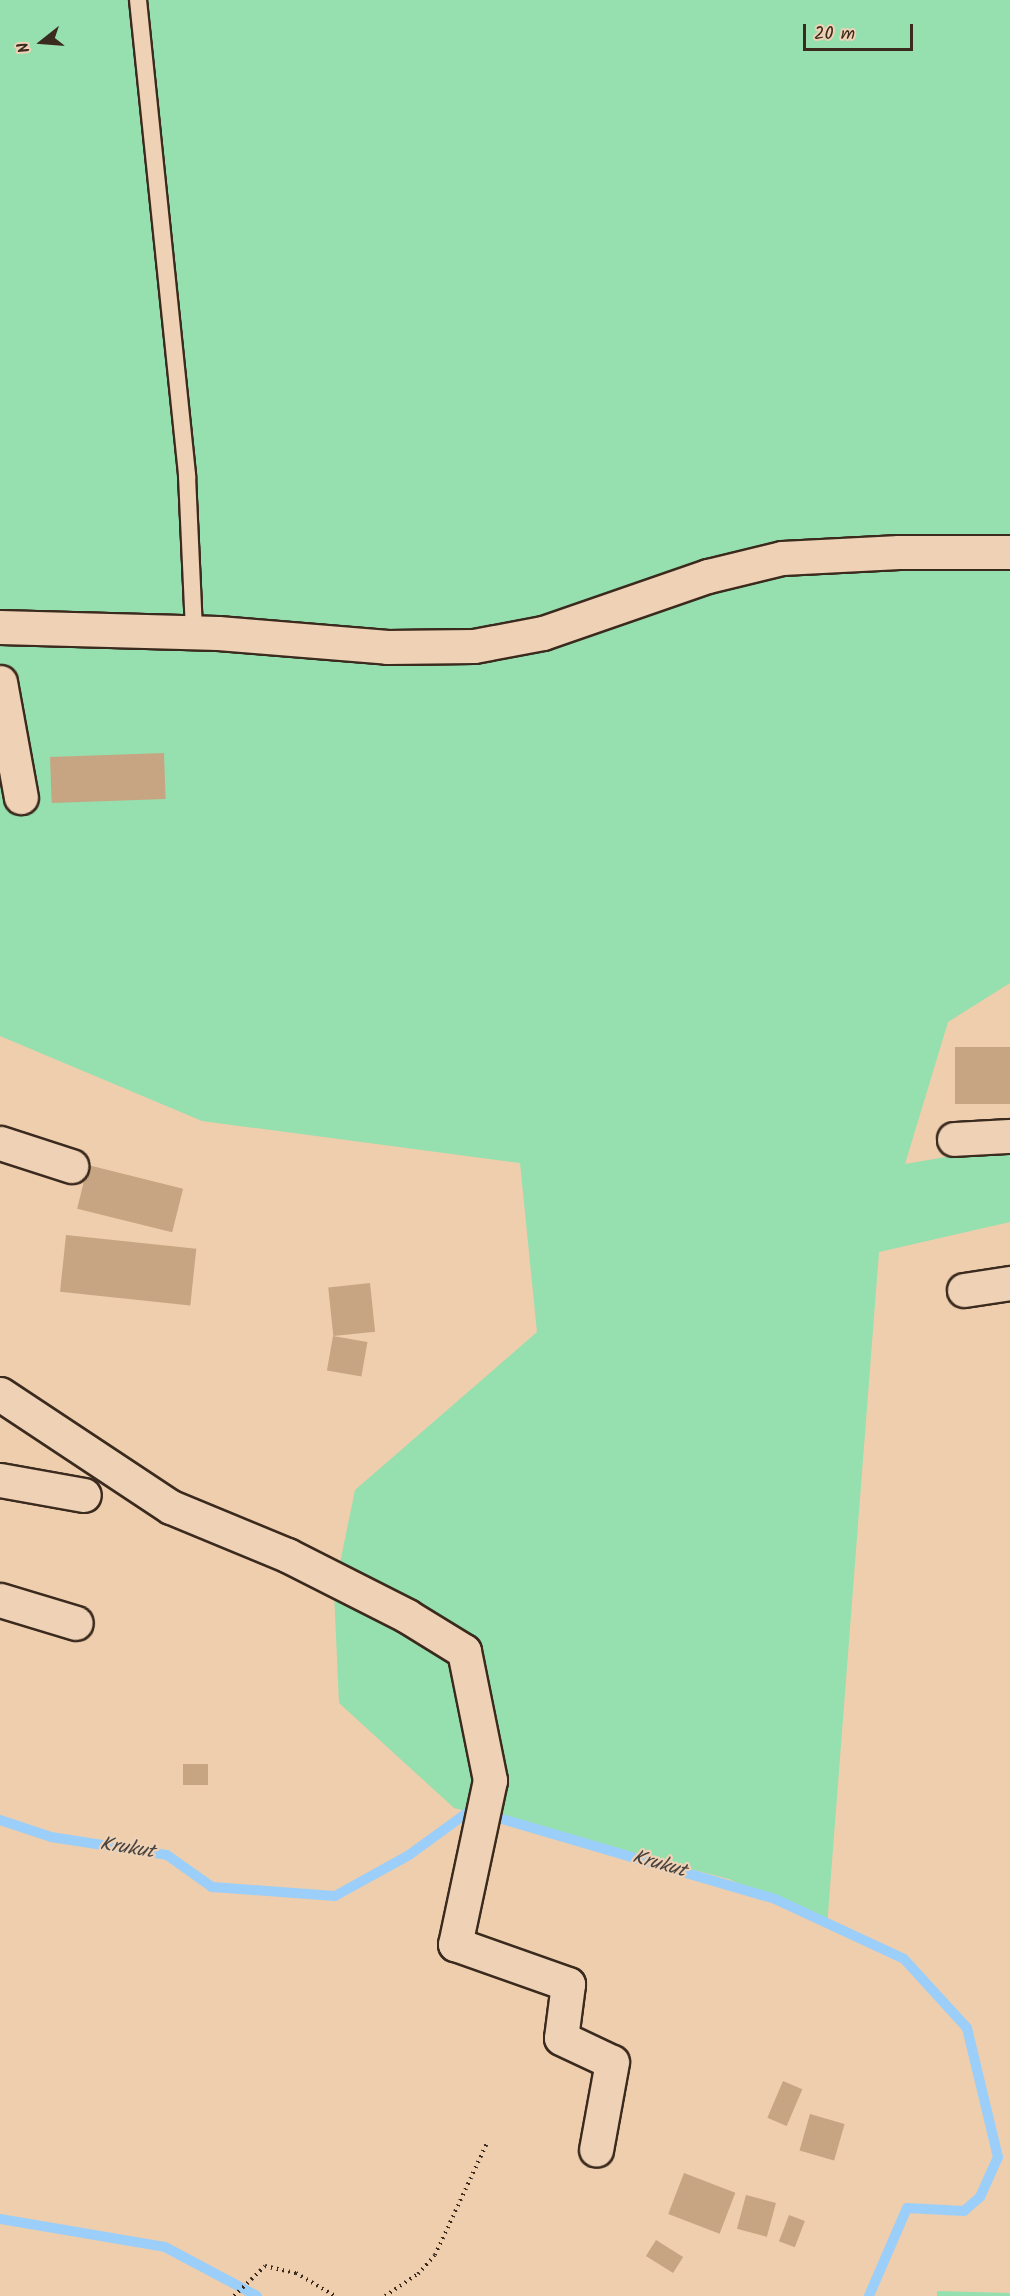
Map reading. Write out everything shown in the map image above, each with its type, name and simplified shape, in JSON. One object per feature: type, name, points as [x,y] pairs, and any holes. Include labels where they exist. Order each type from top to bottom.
[{"type":"street","points":[[0,627],[194,632],[387,647],[474,645],[543,633],[708,576],[782,558],[899,552],[1010,552]]},
{"type":"street","points":[[0,682],[21,797]]},
{"type":"street","points":[[954,1139],[1010,1136]]},
{"type":"street","points":[[0,1143],[71,1166]]},
{"type":"street","points":[[964,1290],[1010,1283]]},
{"type":"street","points":[[0,1394],[171,1507],[287,1555],[407,1616],[464,1651],[490,1780],[455,1944],[567,1984],[561,2038],[612,2062],[597,2150]]},
{"type":"street","points":[[0,1480],[84,1496]]},
{"type":"street","points":[[0,1600],[75,1623]]},
{"type":"lane","points":[[138,0],[187,477],[194,632]]},
{"type":"path","points":[[385,2296],[418,2274],[435,2255],[487,2143]]},
{"type":"path","points":[[234,2296],[256,2271],[265,2266],[296,2273],[335,2296]]},
{"type":"green space","points":[[0,0],[1010,0],[1010,983],[948,1022],[905,1164],[1010,1146],[1010,1222],[879,1252],[827,1926],[729,1879],[454,1808],[339,1703],[334,1592],[355,1490],[537,1332],[520,1163],[202,1121],[0,1036]]},
{"type":"green space","points":[[937,2291],[1010,2293],[1010,2296],[937,2296]]},
{"type":"building","points":[[164,753],[166,799],[52,803],[50,757]]},
{"type":"building","points":[[955,1047],[1010,1047],[1010,1104],[955,1104]]},
{"type":"building","points":[[88,1165],[183,1189],[172,1232],[77,1209]]},
{"type":"building","points":[[66,1235],[196,1249],[190,1305],[60,1292]]},
{"type":"building","points":[[370,1283],[375,1332],[333,1336],[328,1287]]},
{"type":"building","points":[[333,1336],[367,1342],[361,1377],[327,1370]]},
{"type":"building","points":[[183,1764],[208,1764],[208,1785],[183,1785]]},
{"type":"building","points":[[783,2081],[802,2089],[787,2126],[767,2118]]},
{"type":"building","points":[[810,2114],[845,2124],[834,2160],[800,2151]]},
{"type":"building","points":[[684,2173],[735,2193],[720,2234],[668,2214]]},
{"type":"building","points":[[746,2195],[776,2203],[767,2237],[737,2229]]},
{"type":"building","points":[[789,2215],[805,2221],[795,2247],[779,2241]]},
{"type":"building","points":[[656,2240],[683,2257],[673,2273],[646,2256]]},
{"type":"waterway","name":"Krukut","points":[[0,1820],[51,1837],[167,1855],[212,1887],[335,1896],[409,1855],[471,1810],[775,1899],[904,1959],[967,2028],[998,2157],[980,2197],[964,2211],[907,2208],[869,2296]]},
{"type":"waterway","points":[[0,2219],[165,2247],[257,2296]]}]
